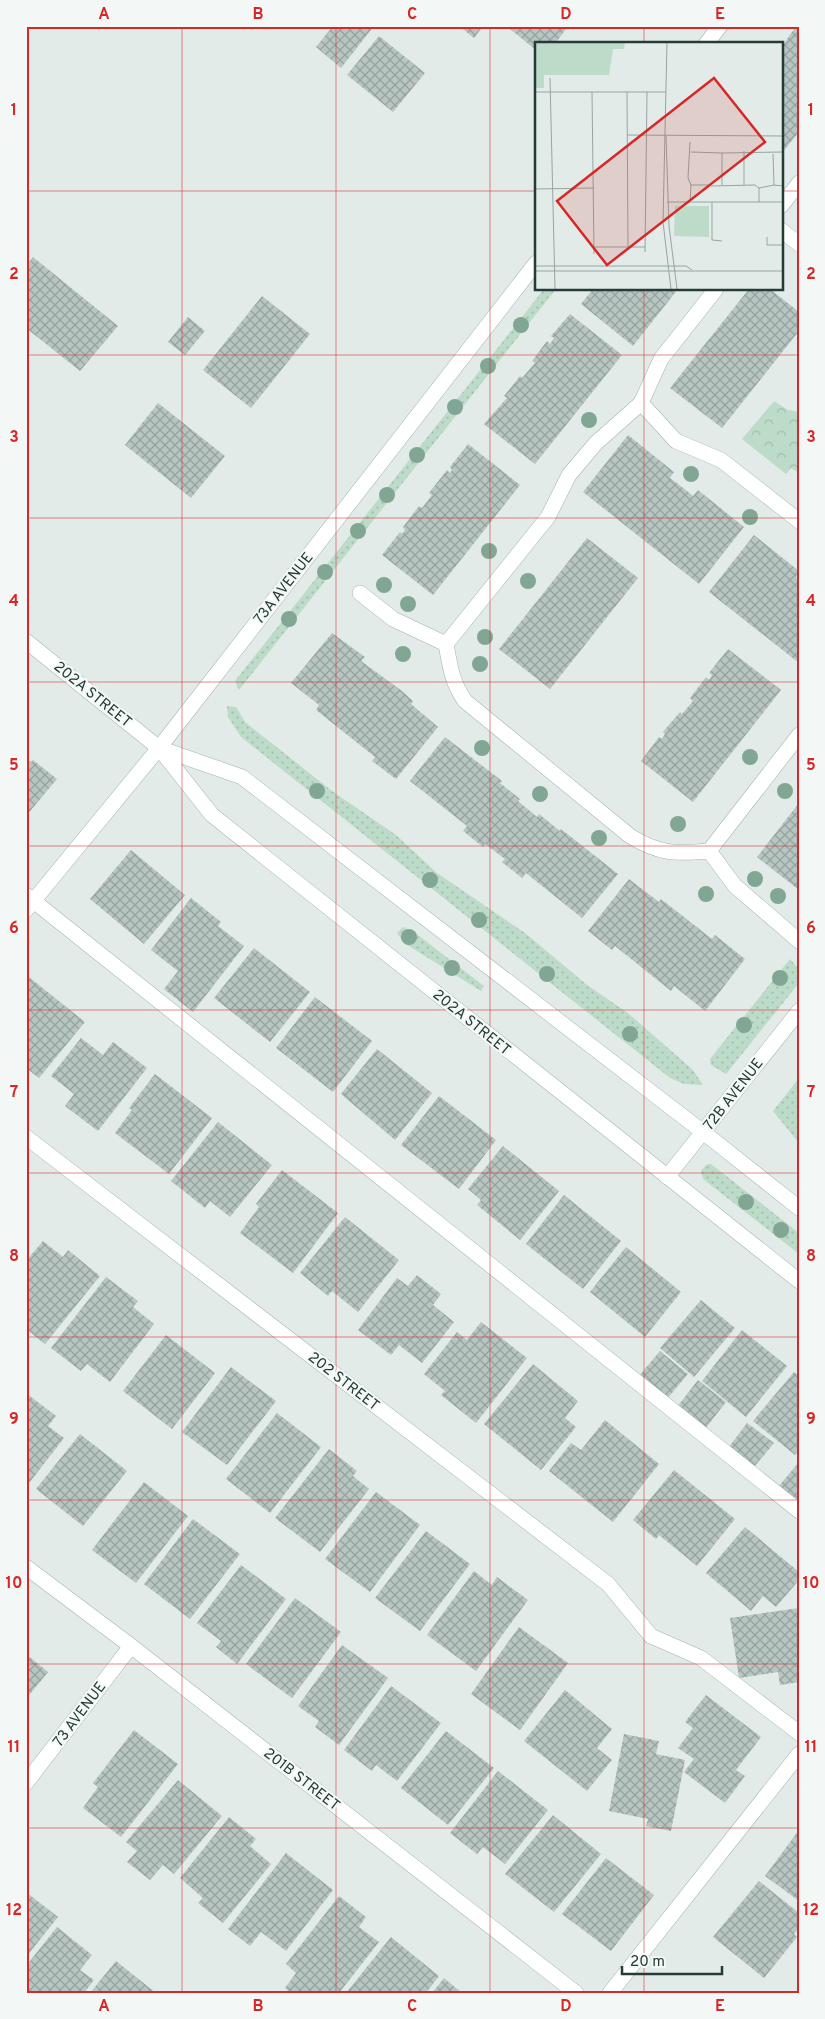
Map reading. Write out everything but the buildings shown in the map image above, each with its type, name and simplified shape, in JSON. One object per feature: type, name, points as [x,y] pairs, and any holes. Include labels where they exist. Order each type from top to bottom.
[{"type":"street","points":[[708,42],[720,26]]},
{"type":"street","points":[[782,205],[799,183]]},
{"type":"street","points":[[782,231],[799,244]]},
{"type":"street","name":"73A AVENUE","points":[[29,902],[159,748],[535,263]]},
{"type":"street","points":[[709,851],[663,852],[648,847],[630,836],[465,702],[456,689],[451,675],[446,644],[548,517],[569,475],[596,443],[641,403],[660,358],[715,290]]},
{"type":"street","points":[[641,403],[676,441],[722,460],[799,521]]},
{"type":"street","points":[[360,592],[393,619],[446,644]]},
{"type":"street","name":"202A STREET","points":[[26,641],[159,748],[212,815],[799,1281]]},
{"type":"street","points":[[709,851],[799,735]]},
{"type":"street","name":"202A STREET","points":[[159,748],[242,776],[799,1208]]},
{"type":"street","points":[[709,851],[741,892],[799,941]]},
{"type":"street","points":[[29,902],[799,1511]]},
{"type":"street","name":"72B AVENUE","points":[[667,1177],[799,1011]]},
{"type":"street","name":"202 STREET","points":[[26,1137],[608,1584],[651,1636],[701,1658],[799,1733]]},
{"type":"street","name":"201B STREET","points":[[26,1568],[131,1646],[576,1993]]},
{"type":"street","name":"73 AVENUE","points":[[26,1783],[131,1646]]},
{"type":"street","points":[[610,1993],[799,1754]]},
{"type":"green space","points":[[543,290],[555,290],[239,690],[235,681]]},
{"type":"green space","points":[[774,401],[788,410],[799,412],[799,473],[791,468],[786,474],[742,439]]},
{"type":"green space","points":[[227,706],[236,707],[245,722],[332,791],[396,835],[437,873],[525,933],[587,985],[628,1013],[693,1070],[703,1085],[684,1084],[670,1078],[241,737],[228,717]]},
{"type":"green space","points":[[403,927],[414,932],[484,986],[481,991],[404,943],[397,933]]},
{"type":"green space","points":[[790,959],[799,969],[799,983],[726,1074],[711,1065],[710,1059]]},
{"type":"green space","points":[[799,1078],[799,1143],[773,1111]]},
{"type":"green space","points":[[707,1164],[711,1164],[799,1233],[799,1254],[703,1179],[701,1171]]}]
